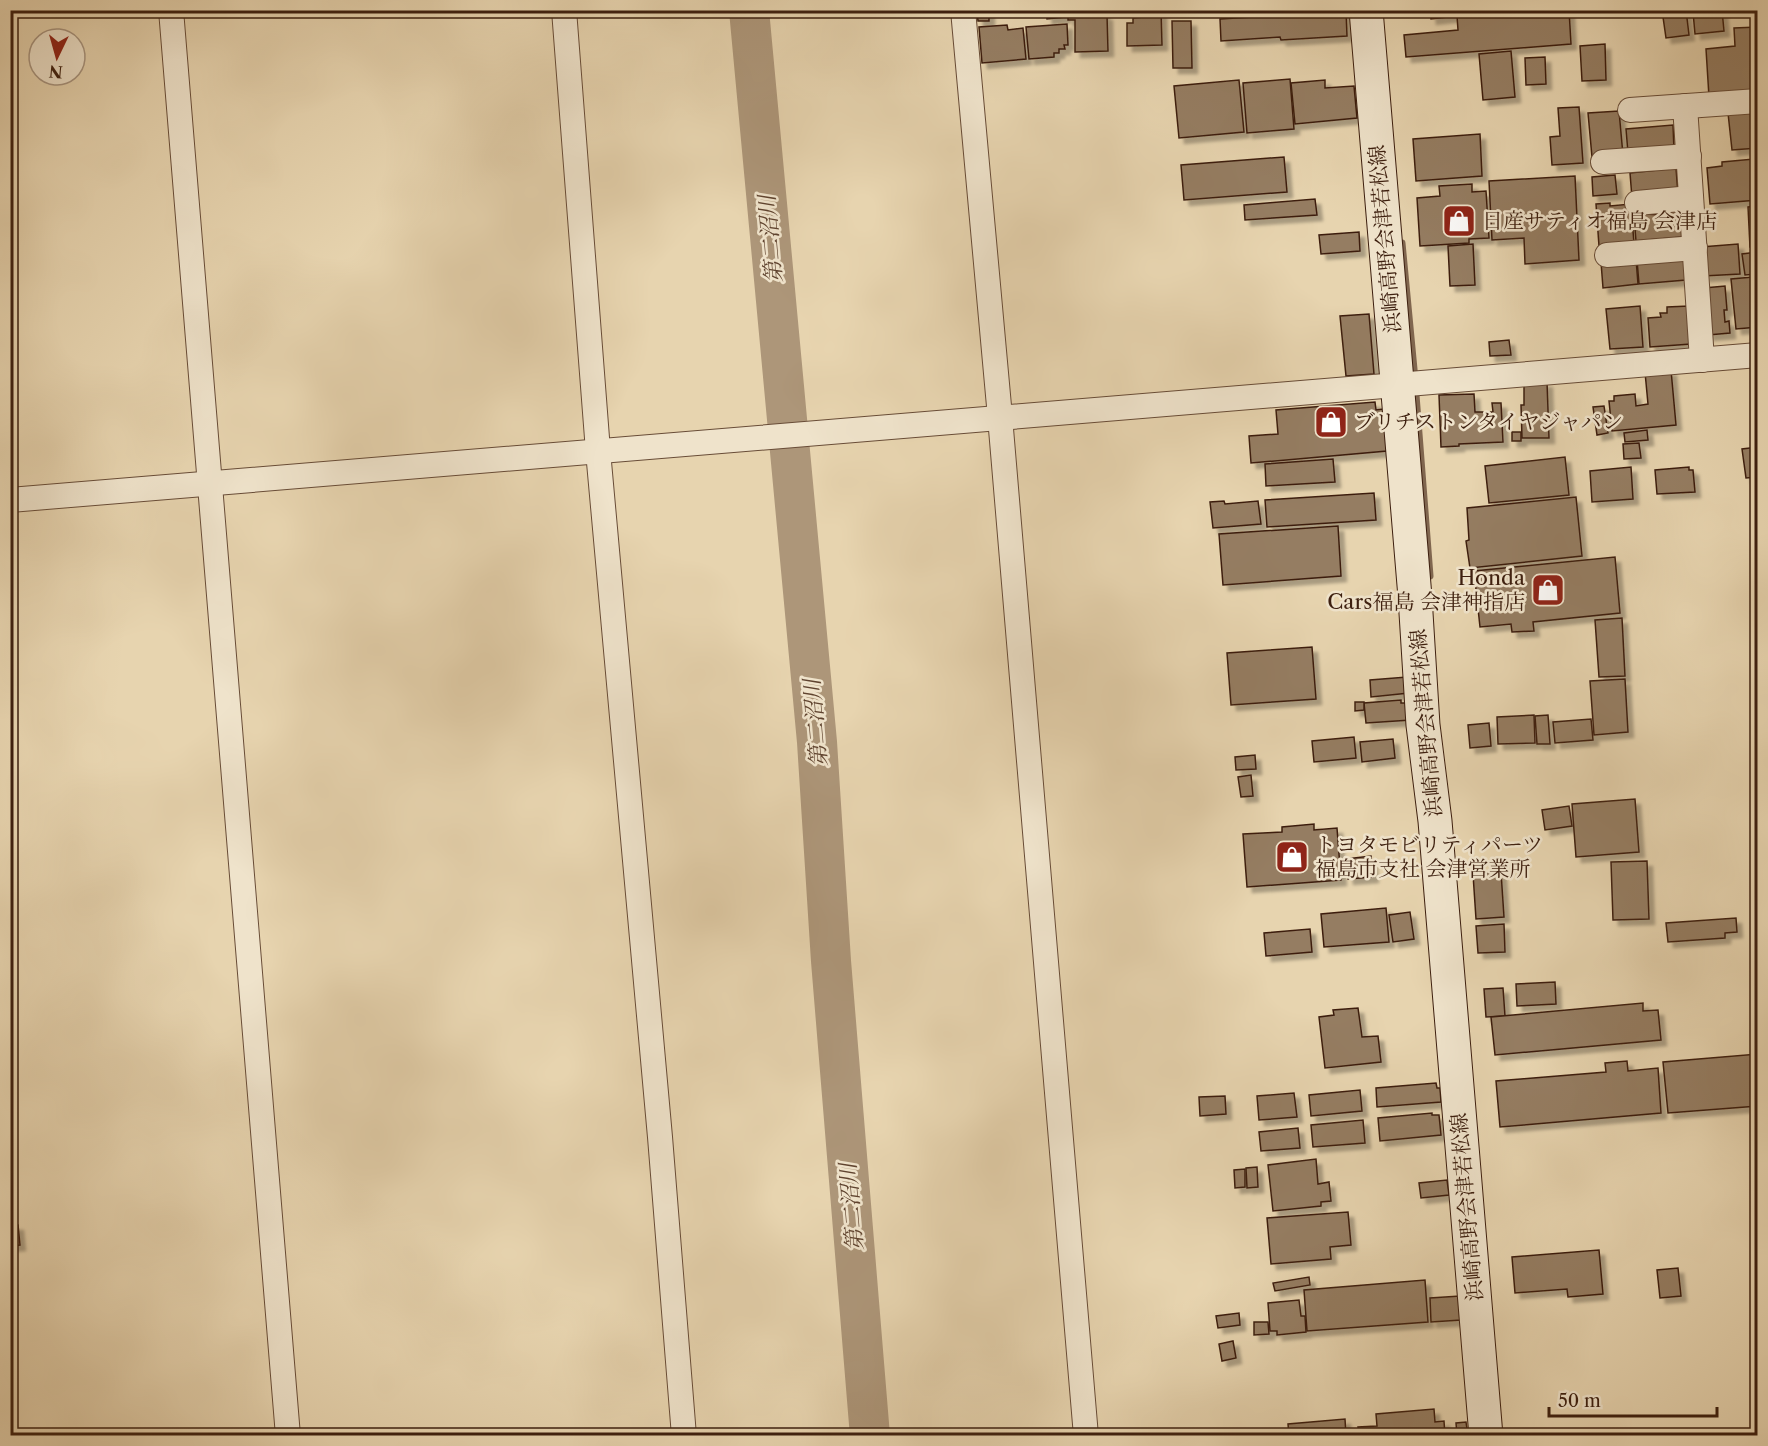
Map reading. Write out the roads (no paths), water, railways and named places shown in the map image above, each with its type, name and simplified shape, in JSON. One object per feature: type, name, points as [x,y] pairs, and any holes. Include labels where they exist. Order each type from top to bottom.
[{"type":"main road","name":"浜崎高野会津若松線","points":[[1366,10],[1401,384],[1423,725],[1437,844],[1486,1436]]},
{"type":"street","points":[[171,10],[288,1436]]},
{"type":"street","points":[[564,10],[598,451],[660,1137],[684,1436]]},
{"type":"street","points":[[963,10],[1000,417],[1086,1436]]},
{"type":"street","points":[[1630,110],[1758,101]]},
{"type":"street","points":[[1685,106],[1702,360]]},
{"type":"street","points":[[1603,162],[1689,156]]},
{"type":"street","points":[[1637,203],[1691,198]]},
{"type":"street","points":[[1607,255],[1695,248]]},
{"type":"street","points":[[10,500],[1758,355]]},
{"type":"waterway","name":"第二沼川","points":[[749,10],[817,742],[831,961],[870,1436]]},
{"type":"waterway","points":[[1402,243],[1430,576]]},
{"type":"place","name":"日産サティオ福島 会津店","points":[[1459,221]]},
{"type":"place","name":"ブリチストンタイヤジャパン","points":[[1331,422]]},
{"type":"place","name":"Honda Cars福島 会津神指店","points":[[1548,590]]},
{"type":"place","name":"トヨタモビリティパーツ 福島市支社 会津営業所","points":[[1292,857]]}]
